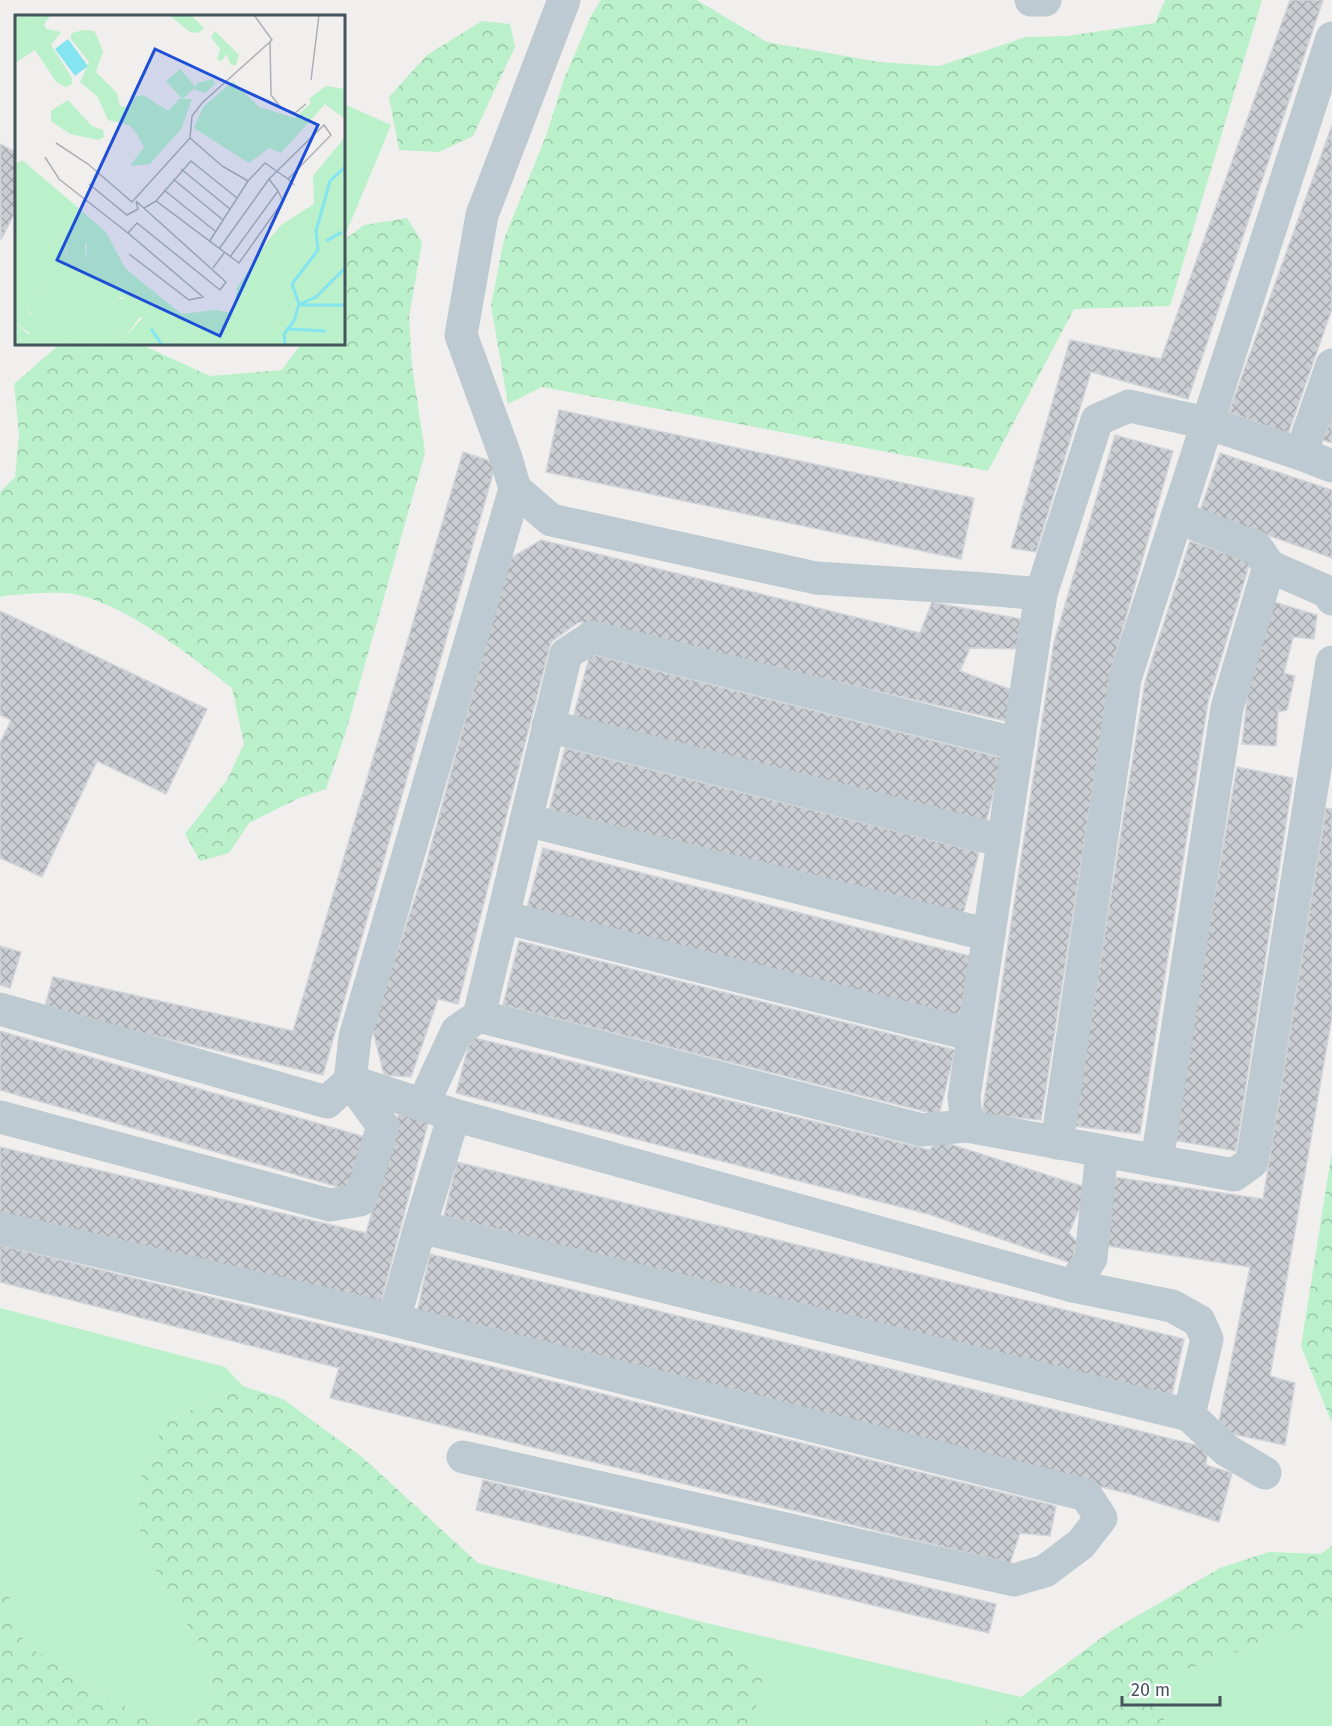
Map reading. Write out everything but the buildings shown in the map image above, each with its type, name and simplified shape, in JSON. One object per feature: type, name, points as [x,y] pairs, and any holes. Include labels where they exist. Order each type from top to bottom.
[{"type":"lane","points":[[0,1009],[327,1102],[350,1081],[355,1038],[514,489],[506,458],[461,335],[482,215],[564,0]]},
{"type":"lane","points":[[1031,0],[1046,0]]},
{"type":"lane","points":[[1057,1143],[1125,679],[1332,38]]},
{"type":"lane","points":[[1301,454],[1332,365]]},
{"type":"lane","points":[[967,1126],[964,1096],[1041,594],[1097,420],[1129,406],[1207,423],[1332,466]]},
{"type":"lane","points":[[514,489],[551,520],[816,578],[1041,594]]},
{"type":"lane","points":[[1177,517],[1257,548],[1269,566],[1330,594],[1332,599]]},
{"type":"lane","points":[[1156,1161],[1227,708],[1269,566]]},
{"type":"lane","points":[[423,1104],[457,1031],[479,1016],[566,654],[592,637],[1018,744]]},
{"type":"lane","points":[[479,1016],[922,1130],[967,1126],[1234,1175],[1252,1162],[1332,662]]},
{"type":"lane","points":[[548,726],[1003,841]]},
{"type":"lane","points":[[526,820],[989,935]]},
{"type":"lane","points":[[502,917],[974,1035]]},
{"type":"lane","points":[[350,1081],[454,1115],[1073,1286],[1172,1306],[1198,1321],[1207,1339],[1189,1415]]},
{"type":"lane","points":[[0,1118],[330,1205],[360,1200],[383,1126],[350,1081]]},
{"type":"lane","points":[[394,1320],[454,1115]]},
{"type":"lane","points":[[1073,1286],[1091,1258],[1102,1151]]},
{"type":"lane","points":[[420,1227],[1189,1415],[1226,1450],[1265,1473]]},
{"type":"lane","points":[[0,1228],[394,1320],[1086,1495],[1101,1518],[1081,1544],[1045,1571],[1014,1580],[463,1457]]},
{"type":"green space","points":[[601,0],[697,0],[767,42],[879,62],[939,66],[1026,37],[1067,36],[1155,23],[1165,0],[1262,0],[1170,306],[1074,309],[988,471],[542,387],[508,404],[491,306],[504,239],[546,136],[564,79],[592,14]]},
{"type":"green space","points":[[482,21],[510,24],[515,47],[473,136],[439,152],[399,150],[389,97],[427,55]]},
{"type":"green space","points":[[345,104],[391,125],[345,236]]},
{"type":"green space","points":[[407,218],[422,242],[409,317],[412,366],[425,453],[344,738],[326,789],[299,798],[249,823],[229,853],[200,861],[185,834],[227,780],[244,744],[232,688],[153,630],[107,605],[65,593],[0,597],[0,492],[15,477],[19,434],[14,384],[59,345],[142,345],[210,376],[282,370],[300,345],[345,345],[345,239],[364,225]]},
{"type":"green space","points":[[1332,1151],[1332,1423],[1301,1346]]},
{"type":"green space","points":[[0,1308],[225,1367],[243,1386],[165,1422],[138,1485],[140,1537],[168,1596],[210,1658],[211,1708],[186,1726],[157,1726],[37,1652],[12,1628],[8,1586],[0,1584]]},
{"type":"green space","points":[[243,1386],[283,1399],[362,1457],[478,1563],[698,1621],[763,1678],[753,1720],[742,1726],[186,1726],[211,1708],[210,1658],[168,1596],[140,1537],[138,1485],[165,1422]]},
{"type":"green space","points":[[1332,1546],[1332,1610],[1300,1630],[1173,1674],[1163,1726],[976,1726],[1021,1697],[1111,1631],[1220,1568],[1269,1552],[1321,1554]]},
{"type":"green space","points":[[0,1584],[8,1585],[12,1628],[37,1652],[157,1726],[0,1726]]},
{"type":"green space","points":[[1332,1610],[1332,1726],[1163,1726],[1173,1674],[1300,1630]]},
{"type":"green space","points":[[698,1621],[1021,1697],[976,1726],[742,1726],[753,1720],[763,1678]]}]
